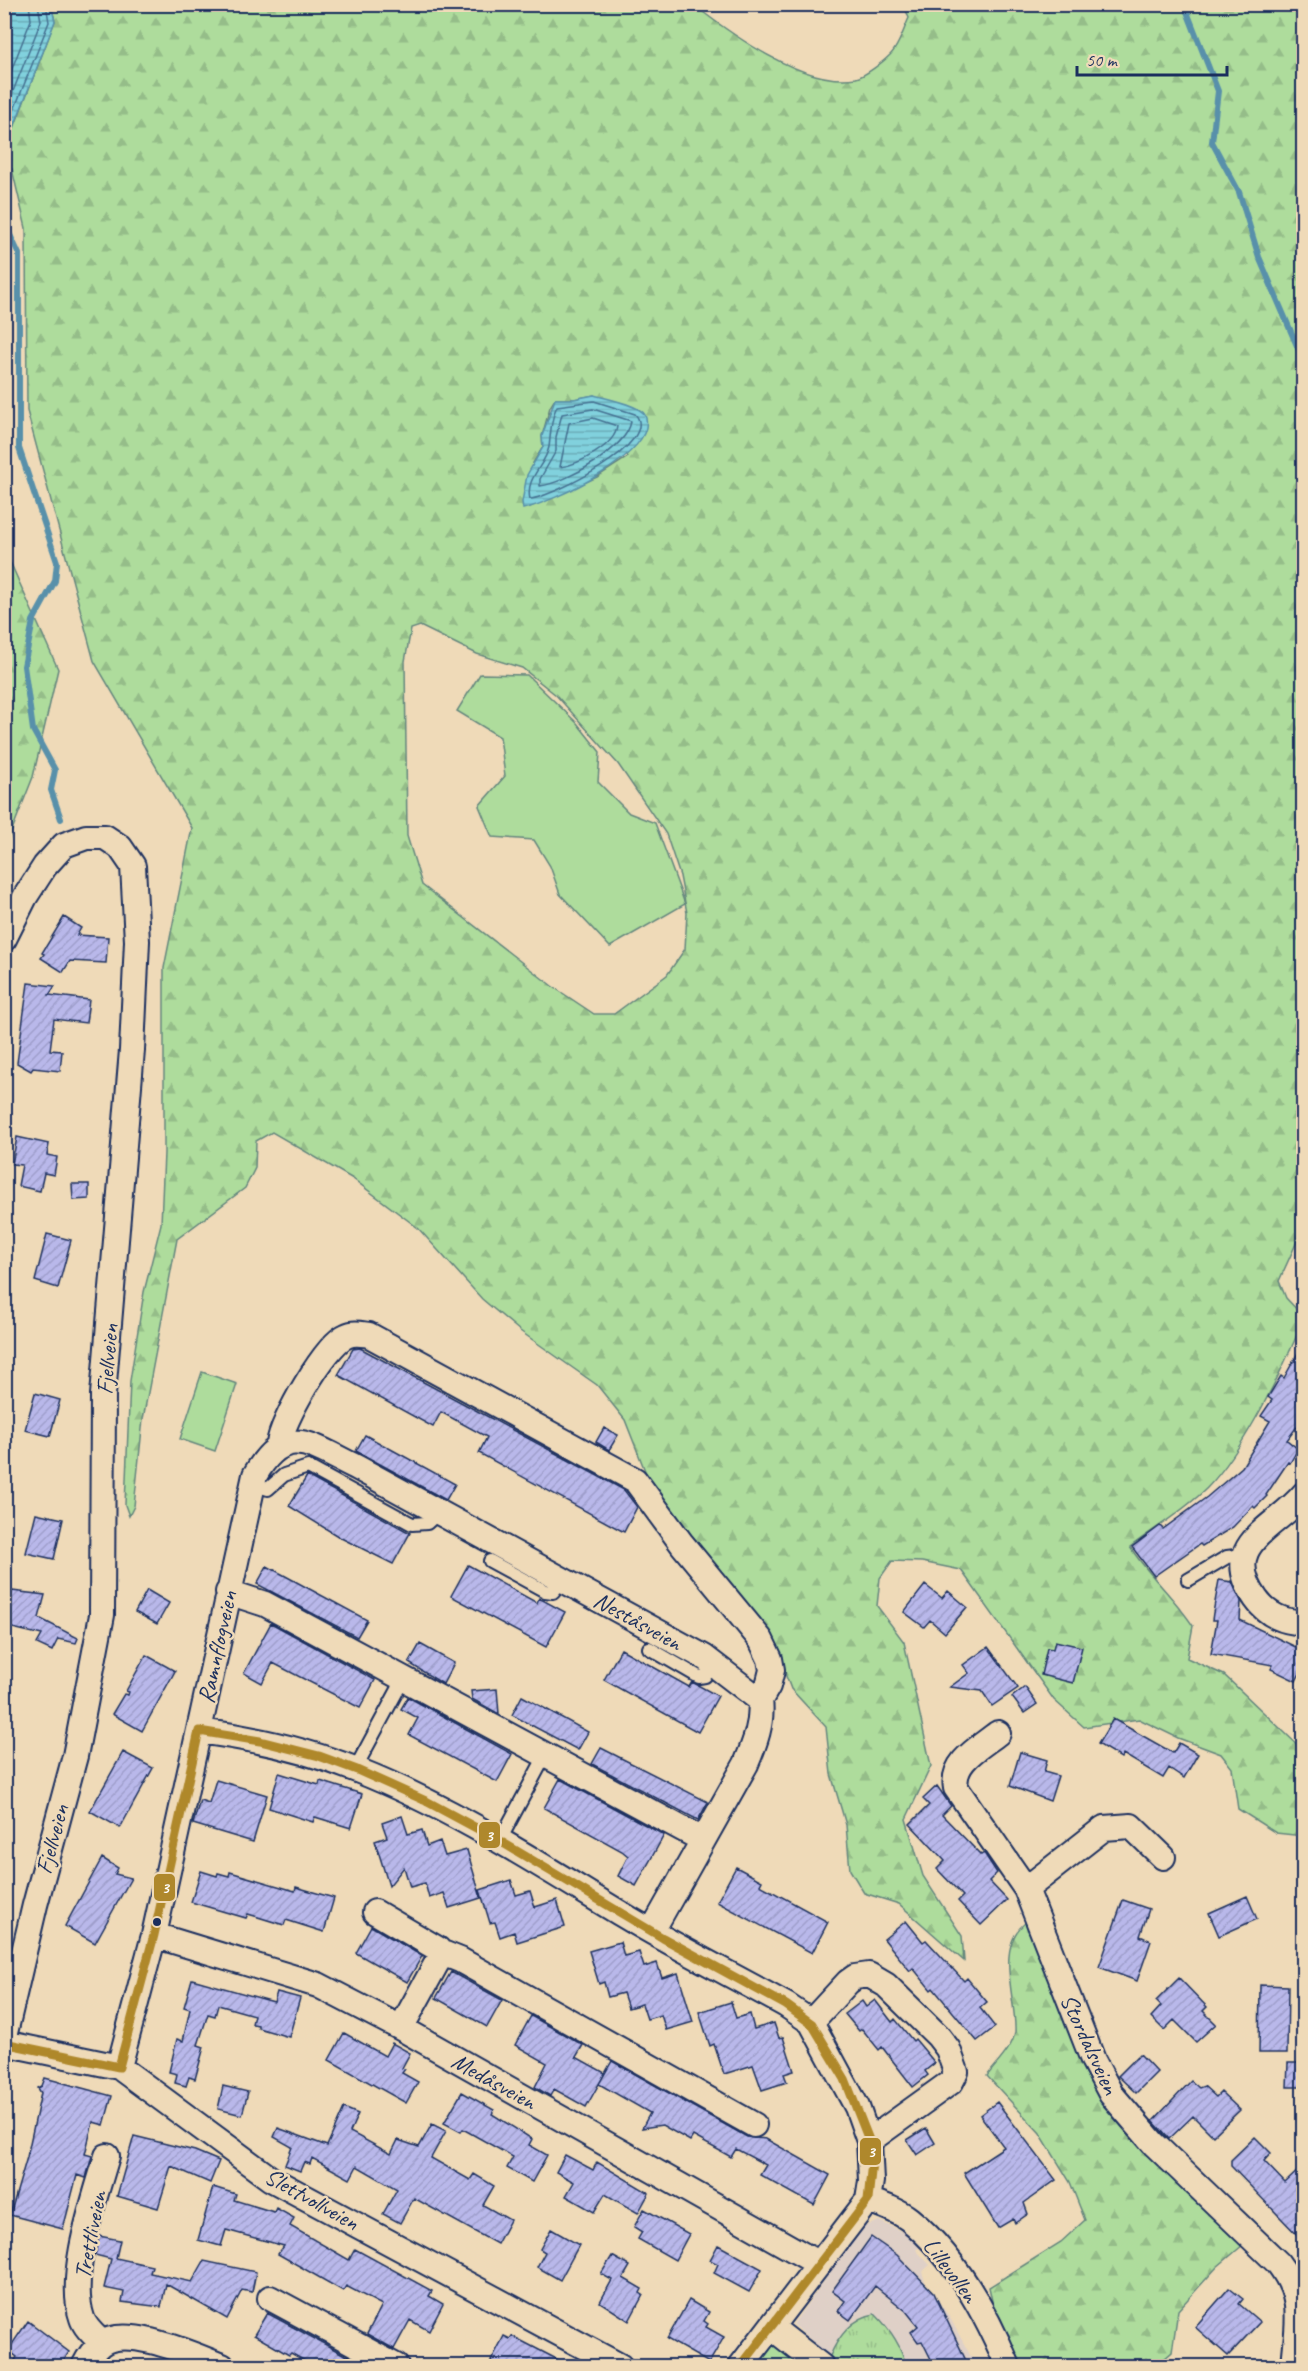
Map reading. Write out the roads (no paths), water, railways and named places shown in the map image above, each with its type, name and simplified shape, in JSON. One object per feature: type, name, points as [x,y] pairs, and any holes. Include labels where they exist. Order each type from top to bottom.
[{"type":"street","name":"Fjellveien","points":[[4,939],[25,897],[45,866],[64,845],[86,837],[105,837],[120,847],[133,866],[137,941],[132,1050],[103,1395],[102,1615],[75,1756],[35,1905],[4,2037]]},
{"type":"street","points":[[279,1444],[280,1432],[288,1416],[339,1340],[355,1334],[369,1335],[635,1480],[682,1544],[761,1640],[770,1659],[772,1670],[768,1686],[760,1700],[762,1713],[752,1749],[652,1931]]},
{"type":"street","name":"Neståsveien","points":[[279,1444],[299,1443],[317,1448],[439,1512],[715,1665],[760,1700]]},
{"type":"street","name":"Ramnflogveien","points":[[119,2067],[154,1935],[253,1484],[263,1462],[279,1444]]},
{"type":"street","points":[[1300,1507],[1252,1540],[1243,1555],[1244,1574],[1257,1601],[1268,1612],[1281,1619],[1304,1622]]},
{"type":"street","points":[[228,1592],[265,1604],[704,1840]]},
{"type":"street","points":[[199,1731],[246,1737],[355,1769],[427,1801],[812,2022],[857,2107],[869,2141],[871,2181],[868,2200],[741,2367]]},
{"type":"street","name":"Stordalsveien","points":[[998,1734],[957,1768],[954,1779],[956,1788],[1026,1889],[1089,2049],[1111,2094],[1154,2144],[1278,2263],[1289,2277],[1296,2292],[1299,2311],[1294,2367]]},
{"type":"street","points":[[1026,1889],[1104,1828],[1131,1826],[1163,1857]]},
{"type":"street","points":[[375,1911],[438,1949],[440,1957]]},
{"type":"street","name":"Medåsveien","points":[[154,1935],[318,1984],[819,2264]]},
{"type":"street","points":[[400,2028],[440,1957],[445,1954],[460,1960],[754,2125]]},
{"type":"street","points":[[812,2022],[848,1982],[855,1977],[869,1975],[886,1985],[948,2049],[956,2072],[951,2082],[869,2141]]},
{"type":"street","name":"Slettvollveien","points":[[4,2043],[119,2067],[271,2179],[620,2367]]},
{"type":"street","name":"Trettliveien","points":[[102,2343],[82,2319],[79,2284],[86,2229],[107,2156]]},
{"type":"street","name":"Lillevollen","points":[[868,2200],[908,2218],[948,2259],[987,2319],[1008,2367]]},
{"type":"street","points":[[270,2298],[396,2367]]},
{"type":"street","points":[[771,2327],[811,2363]]},
{"type":"street","points":[[84,2367],[102,2343],[117,2338],[134,2337],[222,2367]]},
{"type":"lane","points":[[253,1484],[268,1489],[284,1475],[308,1467],[412,1524],[428,1523],[439,1512]]},
{"type":"lane","points":[[1188,1580],[1227,1557],[1243,1555]]},
{"type":"lane","points":[[490,1561],[545,1592],[553,1592],[563,1580]]},
{"type":"lane","points":[[650,1648],[699,1677],[705,1676],[715,1665]]},
{"type":"lane","points":[[355,1769],[403,1680]]},
{"type":"lane","points":[[499,1842],[545,1756]]},
{"type":"water","points":[[4,5],[51,5],[55,21],[13,129],[5,128]]},
{"type":"water","points":[[594,395],[630,405],[642,411],[645,415],[645,430],[636,445],[621,460],[578,487],[523,509],[522,502],[527,475],[543,447],[542,436],[555,399],[574,399]]},
{"type":"waterway","points":[[1184,4],[1218,91],[1212,142],[1239,192],[1259,257],[1304,362]]},
{"type":"waterway","points":[[4,222],[19,254],[19,448],[57,562],[55,581],[33,621],[24,666],[33,730],[55,770],[51,790],[61,819]]}]
